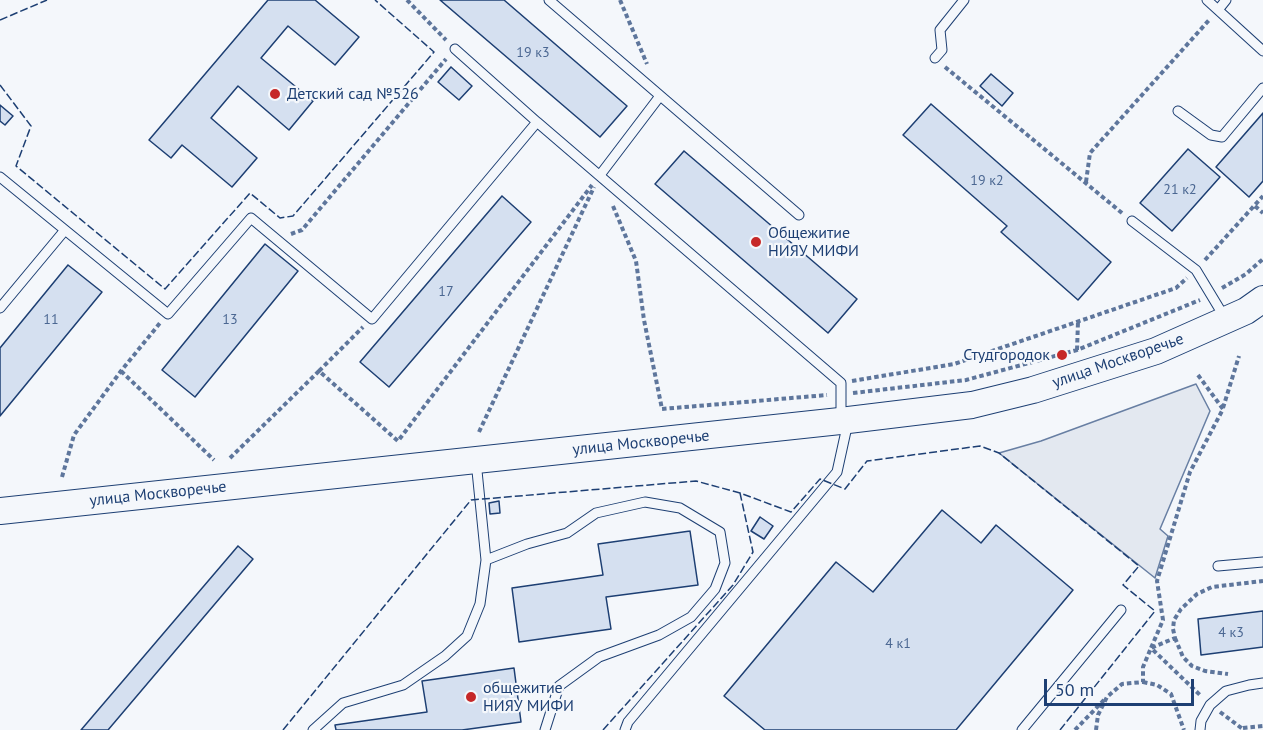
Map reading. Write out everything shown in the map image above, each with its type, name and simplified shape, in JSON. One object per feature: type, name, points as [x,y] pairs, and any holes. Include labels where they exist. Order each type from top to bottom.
[{"type":"main road","name":"улица Москворечье","points":[[0,511],[845,421],[972,405],[1137,358],[1246,311],[1263,299]]},
{"type":"lane","points":[[549,0],[799,215]]},
{"type":"lane","points":[[935,58],[942,50],[940,30],[964,0]]},
{"type":"lane","points":[[1207,0],[1263,51]]},
{"type":"lane","points":[[1218,10],[1227,0]]},
{"type":"lane","points":[[455,49],[841,383],[845,421],[837,472],[628,722],[625,730]]},
{"type":"lane","points":[[1178,111],[1211,135],[1222,137],[1263,88]]},
{"type":"lane","points":[[600,175],[660,96]]},
{"type":"lane","points":[[0,177],[168,314],[251,218],[372,319],[537,122]]},
{"type":"lane","points":[[1132,221],[1196,270],[1226,320]]},
{"type":"lane","points":[[0,308],[65,230]]},
{"type":"lane","points":[[314,730],[343,703],[403,685],[445,656],[467,636],[480,604],[486,560],[476,459]]},
{"type":"lane","points":[[486,560],[527,544],[567,533],[596,513],[645,502],[680,508],[720,532],[725,563],[715,589],[691,617],[659,635],[599,657],[559,686],[544,730]]},
{"type":"lane","points":[[1218,566],[1263,562]]},
{"type":"lane","points":[[1022,730],[1121,610]]},
{"type":"lane","points":[[1200,730],[1201,721],[1210,705],[1226,691],[1263,683]]},
{"type":"path","points":[[276,239],[302,230],[455,49],[407,0]]},
{"type":"path","points":[[620,0],[660,96]]},
{"type":"path","points":[[1086,183],[1090,153],[1218,10]]},
{"type":"path","points":[[935,58],[1132,221]]},
{"type":"path","points":[[319,371],[398,441],[600,175]]},
{"type":"path","points":[[600,175],[636,261],[644,320],[662,410],[966,380],[1077,350],[1186,306],[1211,295],[1246,274],[1263,259]]},
{"type":"path","points":[[479,432],[600,175]]},
{"type":"path","points":[[841,383],[954,364],[1176,288],[1196,270],[1263,196]]},
{"type":"path","points":[[1255,206],[1263,213]]},
{"type":"path","points":[[62,477],[74,435],[121,371],[168,314]]},
{"type":"path","points":[[230,458],[372,319]]},
{"type":"path","points":[[1077,350],[1078,322]]},
{"type":"path","points":[[1143,682],[1143,668],[1163,620],[1157,581],[1190,472],[1223,409],[1239,356]]},
{"type":"path","points":[[121,371],[214,460]]},
{"type":"path","points":[[1198,375],[1223,409]]},
{"type":"path","points":[[1230,674],[1212,673],[1192,666],[1183,657],[1175,638],[1174,620],[1181,609],[1197,594],[1212,587],[1263,581]]},
{"type":"path","points":[[1151,648],[1175,638]]},
{"type":"path","points":[[1151,648],[1210,705],[1242,729],[1263,726]]},
{"type":"path","points":[[1075,730],[1089,713],[1122,684],[1143,682],[1157,685],[1171,694],[1184,730]]},
{"type":"path","points":[[1096,730],[1098,715],[1107,697]]},
{"type":"shaded area","points":[[1196,384],[1210,411],[1160,529],[1168,536],[1155,578],[999,453],[1041,441]]},
{"type":"building","name":"Детский сад №526","points":[[268,0],[315,0],[359,37],[335,65],[288,26],[261,58],[313,101],[289,130],[238,86],[211,118],[257,158],[232,187],[182,145],[171,158],[149,140]]},
{"type":"building","points":[[440,0],[504,0],[627,106],[600,137]]},
{"type":"building","points":[[451,67],[472,86],[459,100],[438,82]]},
{"type":"building","points":[[991,74],[1013,93],[1002,106],[980,86]]},
{"type":"building","points":[[931,104],[1111,262],[1078,300],[1001,232],[1007,226],[903,135]]},
{"type":"building","points":[[0,105],[13,116],[5,125],[0,121]]},
{"type":"building","points":[[1263,113],[1263,181],[1249,197],[1216,167]]},
{"type":"building","points":[[1188,149],[1220,177],[1172,231],[1140,203]]},
{"type":"building","name":"Общежитие НИЯУ МИФИ","points":[[684,151],[857,299],[828,333],[655,184]]},
{"type":"building","points":[[502,196],[531,222],[389,387],[360,362]]},
{"type":"building","points":[[265,244],[298,271],[195,397],[162,370]]},
{"type":"building","points":[[68,265],[102,292],[0,416],[0,348]]},
{"type":"building","points":[[499,501],[500,513],[490,514],[489,503]]},
{"type":"building","points":[[942,510],[981,543],[996,525],[1073,590],[956,730],[765,730],[724,696],[836,562],[873,592]]},
{"type":"building","points":[[760,517],[773,526],[764,539],[751,531]]},
{"type":"building","name":"Общежитие НИЯУ МИФИ","points":[[690,531],[698,585],[606,597],[611,629],[519,642],[512,588],[603,575],[598,544]]},
{"type":"building","points":[[238,546],[253,559],[108,730],[81,730]]},
{"type":"building","points":[[1263,611],[1263,647],[1201,655],[1198,619]]},
{"type":"building","name":"общежитие НИЯУ МИФИ","points":[[514,668],[521,722],[462,730],[336,730],[335,725],[427,712],[422,681]]},
{"type":"fence","points":[[0,20],[47,0]]},
{"type":"fence","points":[[0,85],[31,126],[16,166],[165,289],[250,193],[280,218],[293,216],[434,52],[375,0]]},
{"type":"fence","points":[[283,730],[471,500],[696,481],[740,493],[791,512],[820,479],[845,489],[867,461],[980,446],[999,453],[1139,566],[1123,585],[1155,611],[1060,730]]},
{"type":"fence","points":[[603,730],[733,585],[753,552],[740,493]]},
{"type":"place","name":"Детский сад №526","points":[[275,94]]},
{"type":"place","name":"Общежитие НИЯУ МИФИ","points":[[756,242]]},
{"type":"place","name":"Студгородок","points":[[1062,355]]},
{"type":"place","name":"общежитие НИЯУ МИФИ","points":[[471,697]]}]
